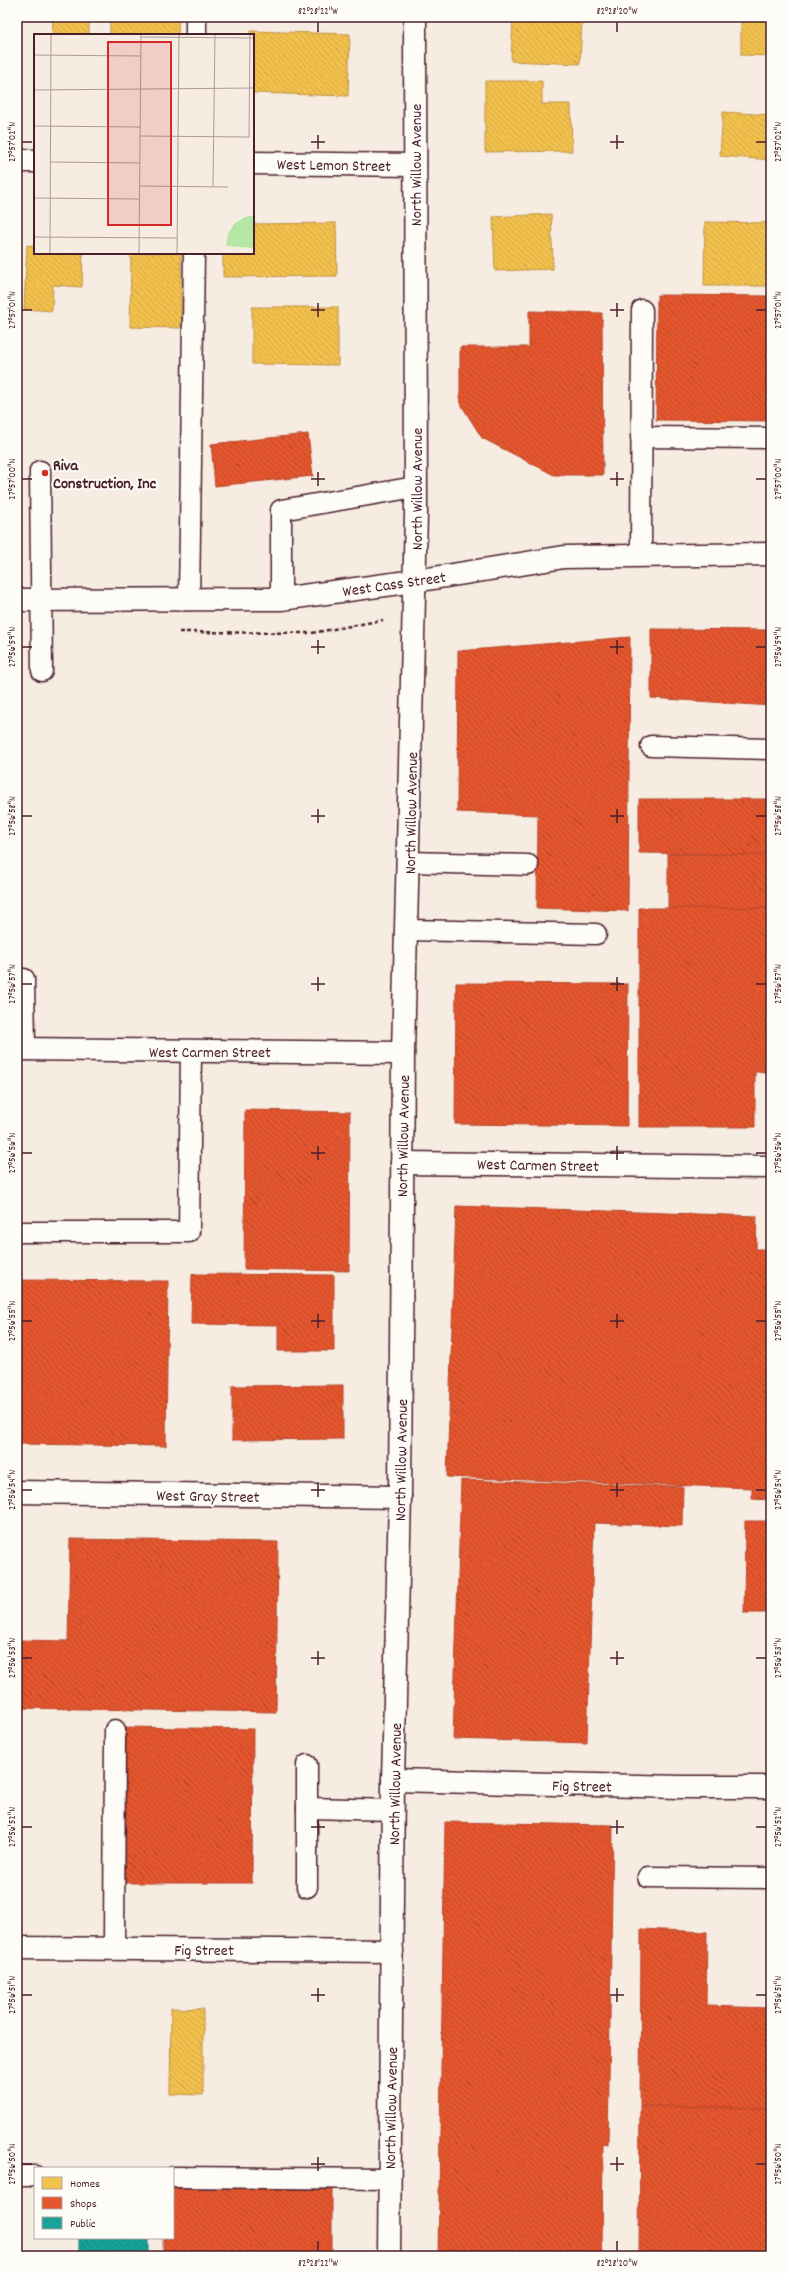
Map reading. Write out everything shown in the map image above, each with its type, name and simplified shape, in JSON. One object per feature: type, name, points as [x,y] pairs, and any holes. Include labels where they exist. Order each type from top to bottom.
[{"type":"street","name":"North Willow Avenue","points":[[389,2256],[393,1780],[400,1497],[403,1053],[415,581],[415,17]]},
{"type":"street","points":[[17,161],[34,161]]},
{"type":"street","name":"West Lemon Street","points":[[254,163],[415,165]]},
{"type":"street","name":"West Cass Street","points":[[17,600],[281,599],[415,581],[564,557],[771,554]]},
{"type":"street","name":"West Carmen Street","points":[[21,1049],[403,1053]]},
{"type":"street","name":"West Carmen Street","points":[[402,1162],[771,1167]]},
{"type":"street","name":"West Gray Street","points":[[17,1492],[400,1497]]},
{"type":"street","name":"Fig Street","points":[[393,1780],[680,1787],[771,1787]]},
{"type":"street","name":"Fig Street","points":[[17,1948],[392,1951]]},
{"type":"lane","points":[[196,17],[196,34]]},
{"type":"lane","points":[[189,600],[194,254]]},
{"type":"lane","points":[[641,555],[642,310]]},
{"type":"lane","points":[[641,437],[771,438]]},
{"type":"lane","points":[[40,471],[42,670]]},
{"type":"lane","points":[[281,599],[281,510],[415,487]]},
{"type":"lane","points":[[651,746],[771,749]]},
{"type":"lane","points":[[409,862],[528,865]]},
{"type":"lane","points":[[407,930],[596,934]]},
{"type":"lane","points":[[21,1049],[24,979]]},
{"type":"lane","points":[[17,1232],[189,1232],[191,1051]]},
{"type":"lane","points":[[114,1949],[115,1730]]},
{"type":"lane","points":[[307,1765],[307,1888]]},
{"type":"lane","points":[[307,1808],[393,1810]]},
{"type":"lane","points":[[648,1876],[771,1878]]},
{"type":"lane","points":[[17,2176],[34,2176]]},
{"type":"lane","points":[[174,2177],[390,2179]]},
{"type":"building: Homes","points":[[53,17],[89,17],[89,34],[52,34]]},
{"type":"building: Homes","points":[[110,17],[179,17],[178,34],[110,34]]},
{"type":"building: Homes","points":[[513,17],[582,17],[580,64],[511,61]]},
{"type":"building: Homes","points":[[741,17],[771,17],[771,56],[741,55]]},
{"type":"building: Homes","points":[[250,31],[350,34],[348,96],[254,93],[254,34],[250,34]]},
{"type":"building: Homes","points":[[485,81],[542,81],[542,104],[571,104],[572,151],[485,152]]},
{"type":"building: Homes","points":[[723,112],[771,115],[771,160],[720,156]]},
{"type":"building: Homes","points":[[551,214],[553,269],[495,271],[493,217]]},
{"type":"building: Homes","points":[[705,222],[771,223],[771,286],[704,286]]},
{"type":"building: Homes","points":[[336,223],[337,276],[223,277],[223,254],[254,254],[254,224]]},
{"type":"building: Homes","points":[[27,245],[34,246],[34,254],[83,254],[82,287],[53,285],[52,311],[24,309]]},
{"type":"building: Homes","points":[[131,254],[181,254],[181,328],[130,327]]},
{"type":"building: Homes","points":[[252,307],[338,307],[338,365],[252,364]]},
{"type":"building: Homes","points":[[171,2008],[203,2009],[203,2095],[170,2094]]},
{"type":"building: Shops","points":[[657,295],[771,296],[771,421],[656,420]]},
{"type":"building: Shops","points":[[529,311],[602,313],[603,475],[554,475],[482,438],[460,403],[460,347],[529,347]]},
{"type":"building: Shops","points":[[308,434],[313,476],[215,486],[211,444]]},
{"type":"building: Shops","points":[[651,629],[771,630],[771,706],[651,698]]},
{"type":"building: Shops","points":[[630,637],[628,911],[537,908],[538,815],[457,812],[458,651]]},
{"type":"building: Shops","points":[[639,799],[771,799],[771,855],[639,853]]},
{"type":"building: Shops","points":[[668,854],[771,855],[771,908],[668,909]]},
{"type":"building: Shops","points":[[639,908],[771,908],[771,1072],[755,1072],[755,1127],[639,1127]]},
{"type":"building: Shops","points":[[456,983],[628,984],[627,1126],[455,1124]]},
{"type":"building: Shops","points":[[245,1110],[350,1112],[349,1271],[244,1269]]},
{"type":"building: Shops","points":[[456,1206],[757,1216],[756,1249],[771,1249],[771,1500],[752,1499],[752,1488],[447,1477]]},
{"type":"building: Shops","points":[[192,1274],[334,1275],[334,1351],[278,1351],[278,1325],[191,1324]]},
{"type":"building: Shops","points":[[17,1280],[168,1281],[166,1446],[17,1444]]},
{"type":"building: Shops","points":[[343,1385],[343,1439],[232,1440],[232,1386]]},
{"type":"building: Shops","points":[[461,1480],[683,1487],[682,1526],[594,1523],[587,1743],[453,1739]]},
{"type":"building: Shops","points":[[745,1521],[771,1521],[771,1613],[744,1613]]},
{"type":"building: Shops","points":[[70,1539],[278,1542],[276,1712],[17,1708],[17,1640],[68,1641]]},
{"type":"building: Shops","points":[[125,1727],[253,1729],[252,1883],[124,1883]]},
{"type":"building: Shops","points":[[445,1822],[613,1825],[608,2145],[603,2144],[602,2256],[438,2256]]},
{"type":"building: Shops","points":[[641,1929],[707,1932],[706,2006],[771,2008],[771,2108],[640,2106]]},
{"type":"building: Shops","points":[[640,2106],[771,2108],[771,2256],[639,2256]]},
{"type":"building: Shops","points":[[174,2188],[332,2189],[332,2256],[163,2256],[163,2239],[174,2239]]},
{"type":"building: Public","points":[[79,2239],[149,2239],[149,2256],[79,2256]]},
{"type":"place","name":"Riva Construction, Inc","points":[[45,473]]}]
